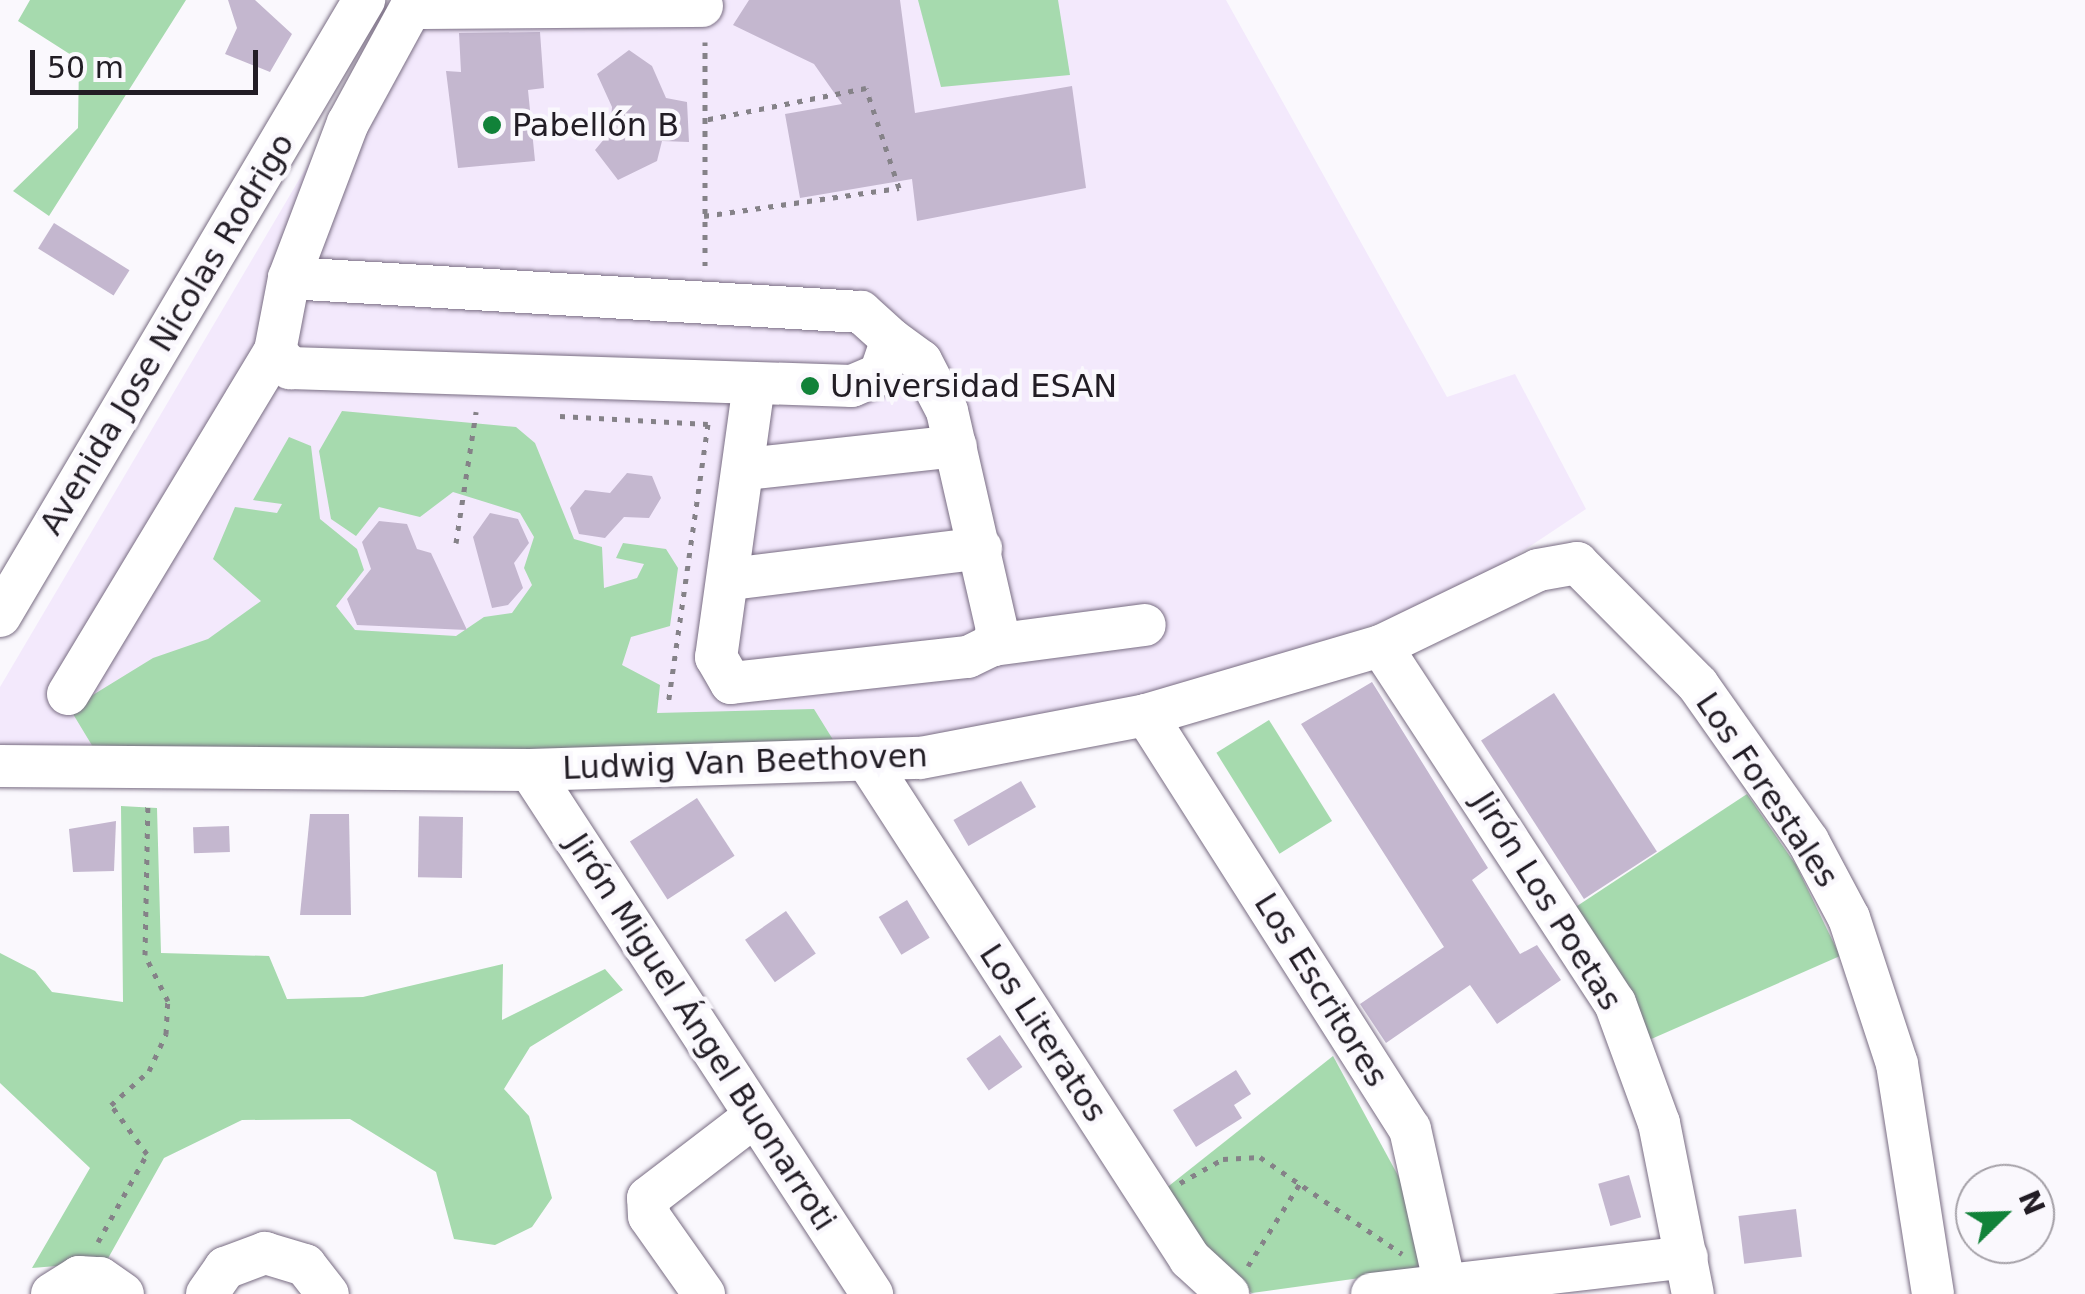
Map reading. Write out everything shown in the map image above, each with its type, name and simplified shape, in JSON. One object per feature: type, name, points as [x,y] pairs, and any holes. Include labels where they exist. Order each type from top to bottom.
[{"type":"street","name":"Avenida Jose Nicolas Rodrigo","points":[[0,616],[364,0]]},
{"type":"street","points":[[68,694],[275,351],[290,278],[348,123],[413,4],[702,6]]},
{"type":"street","points":[[290,278],[861,312],[936,382],[980,548],[997,630],[993,645]]},
{"type":"street","points":[[275,351],[290,368],[754,384],[867,383],[890,359],[892,340]]},
{"type":"street","points":[[754,384],[730,579],[716,657],[722,676],[739,686],[968,657],[993,645],[1144,626]]},
{"type":"street","points":[[745,469],[956,446]]},
{"type":"street","points":[[730,579],[980,548]]},
{"type":"street","name":"Ludwig Van Beethoven","points":[[0,766],[530,770],[869,763],[1146,715],[1381,646],[1538,570],[1577,563]]},
{"type":"street","name":"Los Forestales","points":[[1577,563],[1698,685],[1808,841],[1849,918],[1897,1064],[1933,1294]]},
{"type":"street","name":"Jirón Los Poetas","points":[[1381,646],[1615,1003],[1659,1123],[1690,1276]]},
{"type":"street","name":"Los Escritores","points":[[1146,715],[1410,1129],[1444,1278]]},
{"type":"street","name":"Los Literatos","points":[[869,763],[1152,1201],[1225,1292]]},
{"type":"street","name":"Jirón Miguel Ángel Buonarroti","points":[[530,770],[872,1294]]},
{"type":"street","points":[[704,1294],[649,1216],[648,1198],[755,1116]]},
{"type":"street","points":[[206,1294],[226,1268],[265,1254],[305,1265],[328,1294]]},
{"type":"street","points":[[1372,1294],[1444,1278],[1690,1276]]},
{"type":"street","points":[[65,1285],[100,1278],[123,1294]]},
{"type":"path","points":[[703,216],[899,188],[866,88],[704,120]]},
{"type":"path","points":[[457,411],[495,413]]},
{"type":"path","points":[[456,544],[476,412]]},
{"type":"path","points":[[553,416],[708,424],[668,704]]},
{"type":"path","points":[[65,1285],[147,1154],[110,1105],[148,1072],[166,1034],[168,1001],[145,956],[149,766]]},
{"type":"path","points":[[1152,1201],[1204,1166],[1248,1155],[1301,1182],[1426,1272],[1444,1278]]},
{"type":"path","points":[[1225,1292],[1241,1278],[1301,1182]]},
{"type":"shaded area","name":"Universidad ESAN","points":[[405,0],[1226,0],[1447,397],[1515,374],[1586,509],[1454,597],[1173,693],[928,739],[0,750],[0,687]]},
{"type":"green space","points":[[30,0],[186,0],[49,216],[13,191],[78,128],[79,60],[18,21]]},
{"type":"green space","points":[[918,0],[1058,0],[1070,75],[941,87]]},
{"type":"green space","points":[[342,411],[516,427],[535,443],[574,539],[602,547],[604,588],[637,578],[644,564],[616,558],[623,543],[666,549],[678,568],[670,626],[631,637],[622,665],[660,685],[657,713],[814,709],[840,751],[99,757],[70,709],[153,658],[208,639],[261,601],[213,559],[235,507],[277,513],[282,504],[253,500],[289,437],[311,446],[320,519],[357,549],[364,570],[336,606],[355,630],[456,636],[484,617],[512,613],[532,585],[524,568],[534,537],[520,513],[453,492],[420,517],[379,507],[356,536],[331,519],[319,451]]},
{"type":"green space","points":[[1269,720],[1332,821],[1279,854],[1216,753]]},
{"type":"green space","points":[[1747,794],[1796,865],[1840,956],[1649,1040],[1571,910]]},
{"type":"green space","points":[[121,806],[157,808],[161,953],[269,956],[287,999],[363,997],[503,964],[502,1020],[605,969],[623,990],[530,1047],[504,1089],[529,1116],[552,1198],[532,1227],[495,1245],[454,1239],[436,1172],[350,1119],[242,1120],[164,1158],[106,1262],[32,1268],[90,1168],[0,1083],[0,953],[35,971],[52,992],[123,1002]]},
{"type":"green space","points":[[1333,1056],[1407,1192],[1425,1269],[1252,1293],[1214,1271],[1165,1189]]},
{"type":"building","points":[[228,0],[255,0],[292,34],[270,72],[225,54],[237,28]]},
{"type":"building","points":[[749,0],[900,0],[915,113],[1072,86],[1086,188],[917,221],[912,179],[800,198],[785,114],[842,104],[814,64],[733,25]]},
{"type":"building","name":"Pabellón B","points":[[540,32],[544,88],[528,90],[535,161],[458,168],[446,71],[461,72],[459,33]]},
{"type":"building","points":[[629,50],[652,66],[666,98],[687,102],[689,142],[662,141],[657,161],[618,180],[595,150],[610,132],[612,107],[597,74]]},
{"type":"building","points":[[54,223],[129,270],[114,296],[38,248]]},
{"type":"building","points":[[627,473],[652,476],[661,498],[649,518],[624,517],[605,538],[579,534],[570,508],[585,490],[610,493]]},
{"type":"building","points":[[490,513],[518,519],[529,543],[514,563],[523,588],[508,605],[492,608],[473,537]]},
{"type":"building","points":[[379,521],[407,524],[417,549],[431,553],[467,630],[357,625],[347,599],[371,569],[362,542]]},
{"type":"building","points":[[1372,682],[1488,868],[1472,880],[1520,954],[1537,945],[1561,980],[1497,1024],[1470,985],[1386,1043],[1360,1004],[1444,947],[1301,724]]},
{"type":"building","points":[[1554,693],[1657,852],[1584,899],[1481,740]]},
{"type":"building","points":[[1021,781],[1036,807],[968,846],[953,820]]},
{"type":"building","points":[[697,798],[735,856],[667,899],[630,842]]},
{"type":"building","points":[[310,814],[349,814],[351,915],[300,915]]},
{"type":"building","points":[[419,816],[463,817],[462,878],[418,877]]},
{"type":"building","points":[[116,821],[114,871],[73,872],[69,829]]},
{"type":"building","points":[[229,826],[230,852],[194,853],[193,827]]},
{"type":"building","points":[[907,900],[930,938],[901,955],[879,917]]},
{"type":"building","points":[[786,911],[816,954],[775,982],[745,940]]},
{"type":"building","points":[[1000,1035],[1022,1067],[989,1090],[966,1059]]},
{"type":"building","points":[[1236,1070],[1251,1094],[1234,1105],[1242,1118],[1196,1147],[1173,1110]]},
{"type":"building","points":[[1629,1175],[1641,1217],[1610,1226],[1598,1184]]},
{"type":"building","points":[[1796,1209],[1802,1257],[1744,1264],[1738,1216]]},
{"type":"place","name":"Pabellón B","points":[[492,125]]},
{"type":"place","name":"Universidad ESAN","points":[[810,386]]}]
